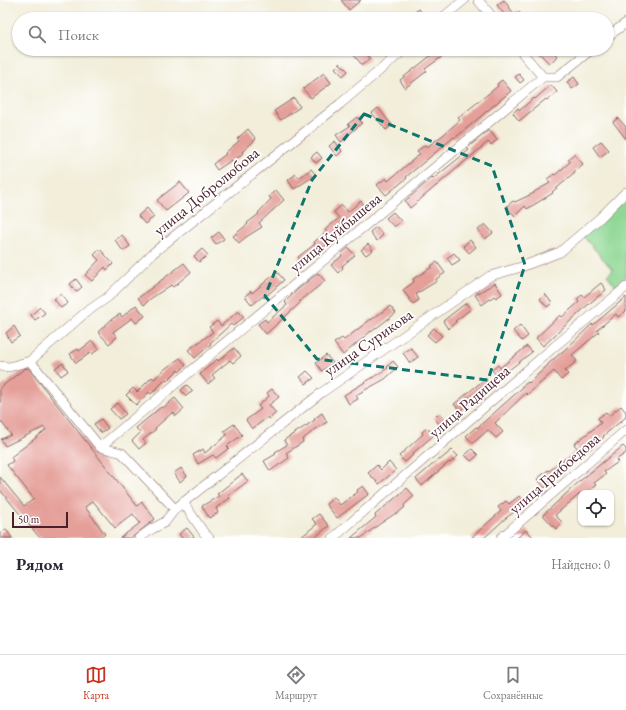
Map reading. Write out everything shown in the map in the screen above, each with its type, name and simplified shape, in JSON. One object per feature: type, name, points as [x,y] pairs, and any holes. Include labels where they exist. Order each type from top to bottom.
[{"type":"street","points":[[449,12],[464,0]]},
{"type":"street","points":[[478,0],[488,12]]},
{"type":"street","points":[[614,31],[626,22]]},
{"type":"street","name":"улица Добролюбова","points":[[30,361],[85,313],[108,297],[153,254],[340,104],[397,56]]},
{"type":"street","points":[[525,56],[543,77]]},
{"type":"street","name":"улица Куйбышева","points":[[100,447],[543,77],[557,77],[583,56]]},
{"type":"street","name":"улица Сурикова","points":[[139,538],[165,522],[175,509],[183,502],[321,393],[490,276],[521,267],[560,252],[601,217],[626,192]]},
{"type":"street","name":"улица Радищева","points":[[333,538],[626,286]]},
{"type":"street","points":[[0,366],[9,367],[30,361],[100,447],[122,454],[175,509]]},
{"type":"street","name":"улица Грибоедова","points":[[501,538],[626,430]]},
{"type":"street","points":[[183,502],[209,538]]},
{"type":"highlighted area","points":[[364,114],[492,166],[525,265],[488,380],[317,359],[265,296],[312,180]]},
{"type":"green space","points":[[626,194],[626,278],[616,286],[607,275],[613,270],[582,235]]},
{"type":"building","points":[[341,0],[361,0],[349,10]]},
{"type":"building","points":[[504,0],[513,12],[502,12],[497,5]]},
{"type":"building","points":[[355,56],[368,56],[370,59],[362,65]]},
{"type":"building","points":[[430,56],[443,56],[425,69],[427,71],[405,88],[400,80]]},
{"type":"building","points":[[542,56],[557,56],[550,64]]},
{"type":"building","points":[[340,63],[348,71],[343,76],[335,68]]},
{"type":"building","points":[[324,73],[331,83],[311,98],[303,89]]},
{"type":"building","points":[[519,74],[524,80],[520,83],[515,77]]},
{"type":"building","points":[[574,77],[579,84],[572,89],[567,82]]},
{"type":"building","points":[[502,80],[511,91],[386,195],[377,185],[386,178],[388,181],[420,154],[417,151],[425,145],[427,147],[443,135],[460,120],[458,118],[498,86],[497,84]]},
{"type":"building","points":[[551,85],[557,92],[519,121],[513,113],[518,108],[520,110],[534,98],[535,99]]},
{"type":"building","points":[[294,98],[300,107],[281,120],[274,111]]},
{"type":"building","points":[[378,108],[392,125],[386,130],[372,113]]},
{"type":"building","points":[[357,117],[362,123],[341,142],[336,135],[350,126],[348,124]]},
{"type":"building","points":[[618,118],[626,127],[626,139],[613,122]]},
{"type":"building","points":[[248,129],[256,139],[233,162],[232,160],[217,170],[213,164],[239,141],[237,139]]},
{"type":"building","points":[[489,130],[497,140],[491,145],[488,142],[410,208],[405,201],[469,150],[467,148]]},
{"type":"building","points":[[335,141],[342,151],[337,156],[329,146]]},
{"type":"building","points":[[601,141],[609,150],[600,157],[593,147]]},
{"type":"building","points":[[317,152],[322,158],[316,163],[311,157]]},
{"type":"building","points":[[574,154],[583,164],[574,172],[575,173],[552,192],[553,193],[527,209],[525,206],[515,216],[506,207],[513,201],[515,202],[534,193],[550,183],[547,179],[554,174],[555,175],[570,162],[568,159]]},
{"type":"building","points":[[311,169],[316,175],[294,189],[288,180],[296,174],[299,178]]},
{"type":"building","points":[[180,182],[189,193],[166,211],[157,200]]},
{"type":"building","points":[[276,190],[284,200],[259,223],[262,227],[239,243],[233,236],[259,214],[258,213],[271,199],[269,196]]},
{"type":"building","points":[[361,201],[368,210],[341,230],[329,241],[330,242],[304,264],[298,257],[315,244],[314,242],[327,232],[325,230],[339,218],[334,212],[342,205],[348,212]]},
{"type":"building","points":[[147,208],[154,217],[145,224],[138,216]]},
{"type":"building","points":[[393,212],[401,221],[394,227],[386,218]]},
{"type":"building","points":[[485,224],[493,233],[485,239],[478,230]]},
{"type":"building","points":[[376,227],[383,235],[377,241],[370,232]]},
{"type":"building","points":[[219,232],[224,239],[216,244],[211,238]]},
{"type":"building","points":[[122,235],[130,246],[123,251],[115,240]]},
{"type":"building","points":[[470,240],[476,247],[469,253],[463,246]]},
{"type":"building","points":[[368,244],[373,250],[366,255],[361,250]]},
{"type":"building","points":[[348,248],[355,255],[342,266],[343,268],[338,273],[331,265],[342,256],[341,254]]},
{"type":"building","points":[[100,249],[113,264],[107,270],[105,267],[92,281],[85,275],[99,260],[94,255]]},
{"type":"building","points":[[202,249],[208,255],[199,262],[194,256]]},
{"type":"building","points":[[454,253],[460,260],[452,265],[447,258]]},
{"type":"building","points":[[437,262],[445,273],[436,279],[437,281],[416,294],[419,300],[413,304],[403,290],[414,282],[413,279]]},
{"type":"building","points":[[184,263],[191,272],[173,287],[171,285],[150,299],[144,305],[138,298]]},
{"type":"building","points":[[277,272],[284,280],[264,298],[263,296],[252,305],[245,296],[251,291],[252,293]]},
{"type":"building","points":[[318,273],[325,281],[299,302],[300,303],[266,334],[258,324],[265,319],[267,322],[287,305],[285,302]]},
{"type":"building","points":[[76,279],[82,287],[76,292],[70,284]]},
{"type":"building","points":[[495,283],[502,294],[496,298],[494,296],[482,305],[475,295]]},
{"type":"building","points":[[601,283],[606,290],[543,346],[536,338],[560,315],[562,317],[579,302],[577,299],[582,295],[584,297]]},
{"type":"building","points":[[61,294],[68,303],[61,308],[54,299]]},
{"type":"building","points":[[545,294],[552,303],[547,307],[540,299]]},
{"type":"building","points":[[626,297],[626,311],[618,317],[616,314],[597,330],[599,332],[572,355],[577,361],[565,371],[568,374],[561,380],[554,371],[527,395],[526,393],[495,423],[503,432],[496,438],[488,430],[473,443],[466,436],[522,388],[521,387],[528,382],[529,383],[592,324],[593,325]]},
{"type":"building","points":[[466,303],[471,309],[455,321],[456,322],[448,329],[443,321]]},
{"type":"building","points":[[136,305],[145,316],[136,323],[132,318],[113,332],[117,337],[109,344],[98,332],[112,319],[120,314],[122,317]]},
{"type":"building","points":[[390,306],[396,313],[371,331],[343,355],[334,343],[342,338],[344,340]]},
{"type":"building","points":[[40,307],[45,313],[35,320],[31,315]]},
{"type":"building","points":[[238,311],[244,317],[233,326],[231,324],[195,358],[188,350],[213,332],[209,327],[217,321],[221,326]]},
{"type":"building","points":[[520,325],[528,336],[522,341],[513,331]]},
{"type":"building","points":[[14,326],[20,336],[11,342],[6,333]]},
{"type":"building","points":[[434,328],[442,336],[435,342],[427,335]]},
{"type":"building","points":[[92,341],[99,349],[92,354],[90,353],[76,363],[70,354],[78,349],[79,351]]},
{"type":"building","points":[[527,346],[532,352],[505,373],[500,379],[492,370],[498,365],[500,368]]},
{"type":"building","points":[[234,348],[241,356],[233,363],[230,360],[212,375],[215,378],[208,384],[200,374],[217,359],[218,361]]},
{"type":"building","points":[[411,348],[418,357],[410,363],[403,353]]},
{"type":"building","points":[[326,355],[333,363],[322,371],[316,363]]},
{"type":"building","points":[[180,358],[186,365],[179,372],[178,370],[167,381],[166,379],[151,394],[149,392],[136,405],[126,395],[133,388],[137,392],[152,377],[154,379]]},
{"type":"building","points":[[393,361],[398,367],[385,379],[356,395],[358,399],[349,404],[344,395],[388,368],[387,367]]},
{"type":"building","points":[[63,363],[68,371],[61,376],[55,368]]},
{"type":"building","points":[[28,368],[137,506],[142,502],[155,519],[131,538],[120,538],[140,523],[133,514],[115,528],[93,501],[85,507],[105,534],[100,538],[40,538],[0,490],[0,477],[24,506],[34,499],[7,465],[13,461],[11,457],[46,430],[44,427],[5,446],[1,439],[11,435],[0,420],[0,388],[24,369]]},
{"type":"building","points":[[307,371],[314,378],[306,384],[300,377]]},
{"type":"building","points":[[485,379],[492,387],[460,411],[454,404]]},
{"type":"building","points":[[187,385],[193,391],[186,396],[181,390]]},
{"type":"building","points":[[272,389],[279,397],[269,405],[276,413],[252,429],[246,420],[261,409],[258,406],[269,396],[267,393]]},
{"type":"building","points":[[175,398],[184,409],[176,416],[173,412],[155,428],[156,429],[143,440],[146,443],[139,449],[132,441],[140,433],[136,428],[161,407],[163,408]]},
{"type":"building","points":[[117,403],[126,414],[119,419],[110,409]]},
{"type":"building","points":[[621,406],[626,412],[626,417],[603,436],[604,437],[593,447],[563,469],[564,471],[545,488],[537,479],[578,449],[574,444],[601,423],[598,418],[606,412],[609,416]]},
{"type":"building","points":[[322,413],[327,422],[302,440],[303,442],[286,453],[289,458],[270,471],[264,461],[287,445],[284,440],[315,420],[314,419]]},
{"type":"building","points":[[439,413],[446,421],[441,426],[434,418]]},
{"type":"building","points":[[101,419],[108,428],[101,433],[94,424]]},
{"type":"building","points":[[234,424],[242,435],[227,446],[229,448],[216,458],[213,455],[198,464],[193,455],[203,449],[205,453],[227,435],[224,431]]},
{"type":"building","points":[[427,428],[434,435],[405,462],[399,456],[423,434],[422,432]]},
{"type":"building","points":[[623,446],[626,449],[626,453],[616,460],[618,462],[604,472],[606,474],[594,483],[596,485],[590,490],[578,490],[578,496],[555,515],[563,523],[556,529],[543,515],[581,480]]},
{"type":"building","points":[[472,449],[478,455],[471,461],[465,455]]},
{"type":"building","points":[[452,450],[458,456],[422,486],[416,479]]},
{"type":"building","points":[[389,462],[396,470],[379,484],[368,473],[377,465],[381,470]]},
{"type":"building","points":[[181,468],[187,476],[180,482],[174,473]]},
{"type":"building","points":[[242,474],[248,481],[228,496],[230,498],[216,508],[218,513],[209,518],[202,506],[219,496],[217,494]]},
{"type":"building","points":[[363,486],[369,494],[337,518],[326,504],[334,497],[340,505],[358,492],[357,490]]},
{"type":"building","points":[[407,488],[414,496],[404,505],[405,507],[361,538],[351,538],[376,517],[375,515]]},
{"type":"building","points":[[519,496],[526,504],[507,517],[484,538],[471,538],[501,511],[498,507],[506,501],[509,504]]},
{"type":"building","points":[[319,514],[329,526],[314,538],[300,538],[317,524],[312,519]]},
{"type":"building","points":[[187,528],[195,538],[182,538],[179,534]]},
{"type":"building","points":[[6,529],[12,538],[0,538],[0,533]]},
{"type":"building","points":[[526,530],[534,538],[517,538]]}]
